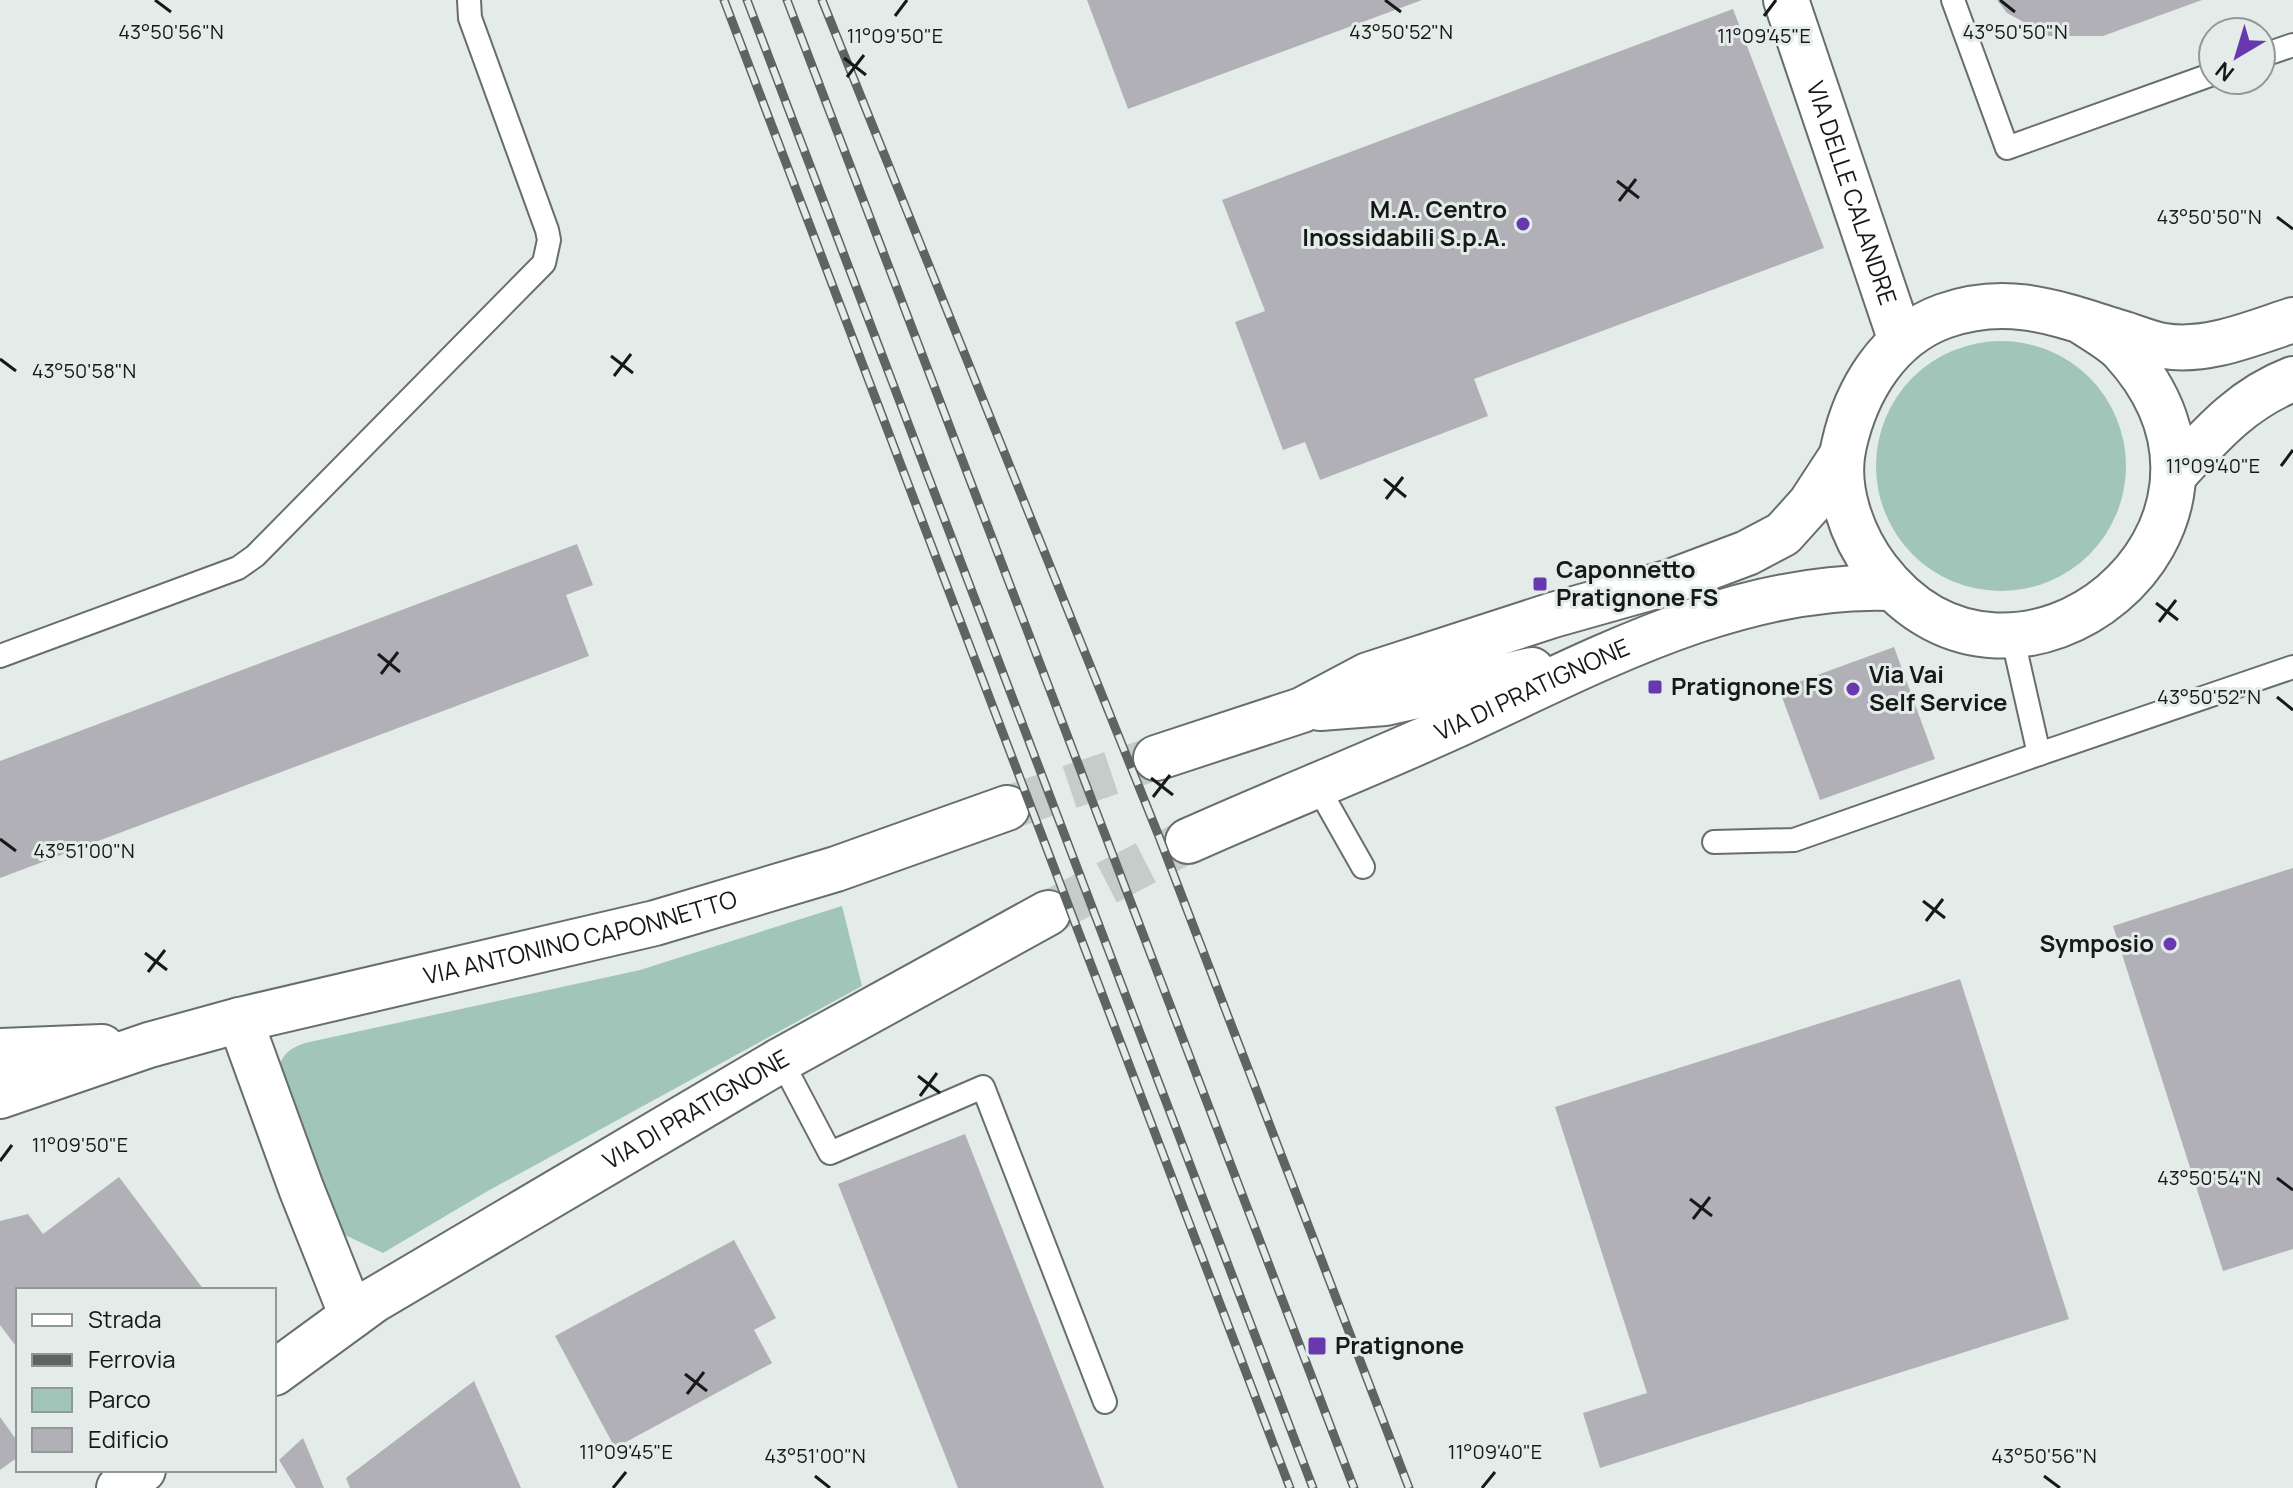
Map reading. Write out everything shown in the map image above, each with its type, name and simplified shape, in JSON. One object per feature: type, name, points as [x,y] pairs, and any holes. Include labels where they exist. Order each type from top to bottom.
[{"type":"main road","name":"VIA DELLE CALANDRE","points":[[1786,0],[1901,341]]},
{"type":"main road","points":[[2081,321],[2120,348],[2150,385],[2168,429],[2173,476],[2164,525],[2140,569],[2105,604],[2061,626],[2012,635],[1968,630],[1927,614],[1891,588],[1862,549],[1845,503],[1842,455],[1851,412],[1871,373],[1901,341],[1942,317],[1988,305],[2035,306],[2164,346],[2204,346],[2293,320]]},
{"type":"main road","points":[[2173,476],[2226,417],[2265,390],[2293,379]]},
{"type":"main road","points":[[1156,758],[1302,710],[1368,675],[1553,615],[1670,582],[1747,553],[1783,534],[1810,504],[1842,455]]},
{"type":"main road","name":"VIA DI PRATIGNONE","points":[[1188,841],[1447,729],[1614,651],[1738,608],[1826,588],[1891,588]]},
{"type":"main road","points":[[1302,710],[1385,703],[1614,651]]},
{"type":"main road","name":"VIA ANTONINO CAPONNETTO","points":[[0,1096],[149,1045],[240,1020],[655,923],[836,869],[1007,808]]},
{"type":"main road","name":"VIA DI PRATIGNONE","points":[[276,1372],[352,1316],[781,1060],[1048,913]]},
{"type":"main road","points":[[240,1020],[301,1188],[352,1316]]},
{"type":"main road","name":"VIA ANTONINO CAPONNETTO","points":[[0,1051],[149,1045]]},
{"type":"main road","points":[[119,1488],[140,1472]]},
{"type":"lane","points":[[0,656],[238,568],[255,556],[544,263],[549,240],[547,230],[470,18],[469,0]]},
{"type":"lane","points":[[1953,0],[2007,148],[2197,80]]},
{"type":"lane","points":[[2012,635],[2039,754]]},
{"type":"lane","points":[[1714,842],[1794,840],[2293,667]]},
{"type":"lane","points":[[1316,784],[1363,867]]},
{"type":"lane","points":[[781,1060],[830,1153],[983,1087],[1105,1402]]},
{"type":"green space","points":[[2001,341],[2049,351],[2070,362],[2089,378],[2105,397],[2116,418],[2126,466],[2116,514],[2105,535],[2089,554],[2070,570],[2049,581],[2001,591],[1953,581],[1932,570],[1913,554],[1897,535],[1886,514],[1876,466],[1886,418],[1897,397],[1913,378],[1932,362],[1953,351]]},
{"type":"green space","points":[[842,906],[862,986],[486,1192],[383,1253],[345,1235],[278,1078],[282,1060],[293,1048],[640,970]]},
{"type":"building","points":[[1087,0],[1422,0],[1128,109]]},
{"type":"building","points":[[1997,0],[2202,0],[2103,36],[2049,36],[2007,13]]},
{"type":"building","name":"M.A. Centro Inossidabili S.p.A.","points":[[1733,9],[1824,248],[1474,379],[1488,416],[1320,480],[1305,442],[1283,450],[1235,322],[1265,311],[1222,200]]},
{"type":"building","points":[[577,544],[593,585],[566,595],[589,656],[0,878],[0,761]]},
{"type":"building","points":[[1894,647],[1935,759],[1820,800],[1779,689]]},
{"type":"building","points":[[2293,868],[2293,1249],[2223,1271],[2113,926]]},
{"type":"building","points":[[1960,979],[2069,1319],[1600,1468],[1583,1413],[1647,1393],[1555,1107]]},
{"type":"building","points":[[965,1134],[1104,1488],[958,1488],[838,1184]]},
{"type":"building","points":[[119,1177],[202,1288],[16,1288],[16,1346],[0,1325],[0,1221],[28,1214],[43,1234]]},
{"type":"building","points":[[734,1240],[776,1318],[754,1330],[772,1363],[615,1448],[555,1336]]},
{"type":"building","points":[[474,1381],[521,1488],[350,1488],[346,1478]]},
{"type":"building","points":[[0,1417],[16,1439],[16,1458],[0,1470]]},
{"type":"building","points":[[303,1438],[324,1488],[296,1488],[279,1460]]},
{"type":"tunnel","points":[[1007,808],[1156,758]]},
{"type":"tunnel","points":[[1048,913],[1188,841]]},
{"type":"railway","points":[[724,0],[1290,1488]]},
{"type":"railway","points":[[747,0],[1313,1488]]},
{"type":"railway","points":[[787,0],[1354,1488]]},
{"type":"railway","points":[[822,0],[1158,834],[1409,1488]]},
{"type":"place","name":"M.A. Centro Inossidabili S.p.A.","points":[[1523,224]]},
{"type":"place","name":"Caponnetto Pratignone FS","points":[[1540,584]]},
{"type":"place","name":"Pratignone FS","points":[[1655,687]]},
{"type":"place","name":"Via Vai Self Service","points":[[1853,689]]},
{"type":"place","name":"Symposio","points":[[2170,944]]},
{"type":"place","name":"Pratignone","points":[[1317,1346]]}]
